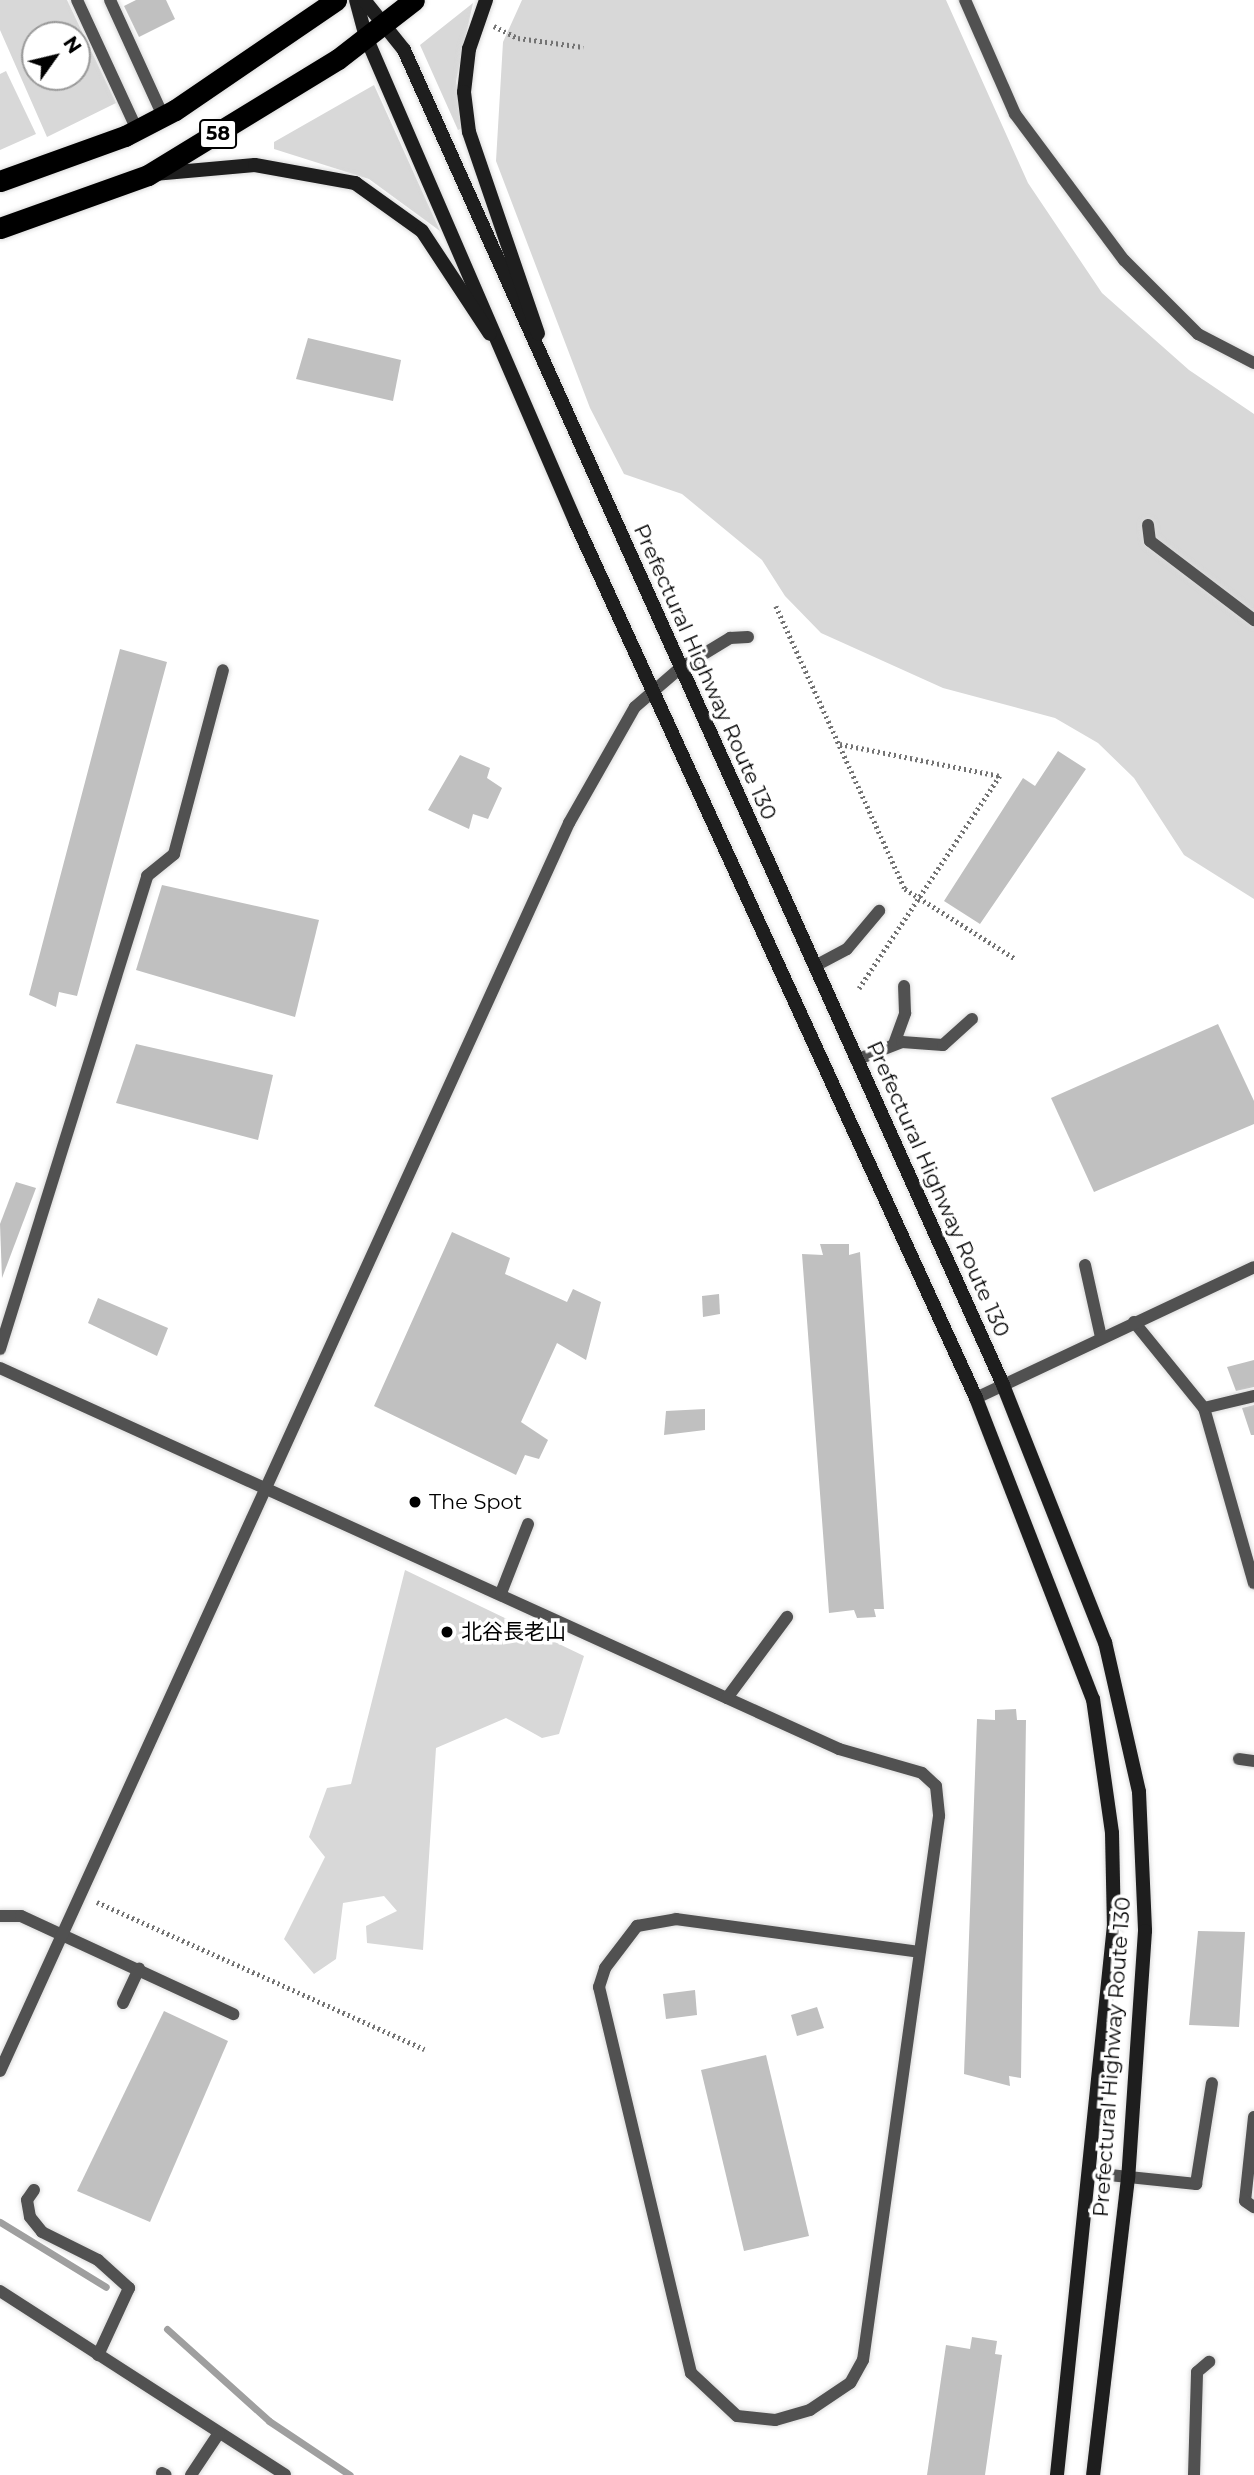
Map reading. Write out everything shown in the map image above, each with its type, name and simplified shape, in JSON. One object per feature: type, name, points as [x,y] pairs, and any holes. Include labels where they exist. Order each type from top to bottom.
[{"type":"highway","name":"58","points":[[0,181],[137,130],[163,117],[336,0]]},
{"type":"highway","name":"58","points":[[0,228],[148,175],[366,37],[414,0]]},
{"type":"main road","name":"Prefectural Highway Route 130","points":[[356,0],[366,37],[652,690],[976,1398],[1078,1649],[1103,1750],[1114,1925],[1057,2475]]},
{"type":"main road","name":"Prefectural Highway Route 130","points":[[364,0],[404,50],[679,669],[1003,1385],[1105,1642],[1139,1792],[1145,1931],[1128,2178],[1093,2475]]},
{"type":"main road","points":[[486,0],[469,49],[464,92],[469,132],[551,379]]},
{"type":"main road","points":[[148,175],[255,165],[319,172],[382,196],[444,258],[516,377]]},
{"type":"lane","points":[[77,0],[137,130]]},
{"type":"lane","points":[[110,0],[163,117]]},
{"type":"lane","points":[[965,0],[1015,114],[1124,260],[1199,334],[1254,363]]},
{"type":"lane","points":[[1147,525],[1150,541],[1254,620]]},
{"type":"lane","points":[[0,2071],[263,1482],[569,823],[635,707],[679,669],[730,638],[748,637]]},
{"type":"lane","points":[[0,1349],[147,876],[174,854],[223,670]]},
{"type":"lane","points":[[815,965],[847,949],[879,911]]},
{"type":"lane","points":[[894,1044],[905,1013],[904,986]]},
{"type":"lane","points":[[856,1060],[894,1044],[943,1045],[972,1019]]},
{"type":"lane","points":[[1085,1265],[1101,1337]]},
{"type":"lane","points":[[976,1398],[1254,1267]]},
{"type":"lane","points":[[1134,1322],[1204,1408],[1254,1583]]},
{"type":"lane","points":[[0,1368],[263,1482],[839,1749],[922,1773],[936,1786],[939,1816],[863,2360],[850,2383],[810,2410],[775,2420],[737,2417],[691,2373],[599,1987],[605,1968],[637,1926],[676,1919],[919,1952]]},
{"type":"lane","points":[[1204,1408],[1254,1396]]},
{"type":"lane","points":[[501,1593],[528,1524]]},
{"type":"lane","points":[[727,1698],[786,1617]]},
{"type":"lane","points":[[1239,1759],[1254,1761]]},
{"type":"lane","points":[[0,1916],[21,1916],[233,2014]]},
{"type":"lane","points":[[123,2003],[139,1969]]},
{"type":"lane","points":[[1090,2173],[1196,2184],[1212,2083]]},
{"type":"lane","points":[[1254,2117],[1245,2201],[1254,2207]]},
{"type":"lane","points":[[34,2190],[27,2200],[30,2217],[42,2232],[98,2260],[129,2288],[98,2355]]},
{"type":"lane","points":[[0,2291],[285,2475]]},
{"type":"lane","points":[[1194,2475],[1197,2372],[1209,2362]]},
{"type":"lane","points":[[191,2475],[219,2433]]},
{"type":"path","points":[[496,18],[493,27],[518,38],[583,47]]},
{"type":"path","points":[[776,606],[905,889],[1014,958]]},
{"type":"path","points":[[839,744],[1000,776],[859,989]]},
{"type":"path","points":[[97,1902],[424,2049]]},
{"type":"shaded area","points":[[0,0],[67,0],[77,21],[21,21],[21,78],[0,30]]},
{"type":"shaded area","points":[[522,0],[946,0],[1028,183],[1102,293],[1189,370],[1254,414],[1254,899],[1184,855],[1134,778],[1098,743],[1055,718],[943,688],[821,633],[785,596],[762,560],[682,494],[624,474],[590,408],[496,161],[503,42]]},
{"type":"shaded area","points":[[473,3],[456,81],[462,128],[458,130],[420,45]]},
{"type":"shaded area","points":[[91,50],[116,103],[47,137],[27,91],[91,91]]},
{"type":"shaded area","points":[[6,71],[36,134],[0,150],[0,74]]},
{"type":"shaded area","points":[[374,85],[440,231],[369,179],[274,149],[274,142]]},
{"type":"shaded area","points":[[405,1570],[584,1656],[559,1734],[542,1738],[506,1718],[436,1748],[423,1950],[367,1943],[366,1926],[397,1911],[384,1896],[343,1903],[336,1959],[314,1974],[284,1939],[325,1857],[309,1837],[327,1788],[351,1784]]},
{"type":"building","points":[[136,0],[166,0],[175,19],[139,37],[124,6]]},
{"type":"building","points":[[308,338],[401,360],[393,401],[296,379]]},
{"type":"building","points":[[120,649],[167,662],[77,996],[59,992],[56,1007],[29,995]]},
{"type":"building","points":[[1058,751],[1086,769],[980,924],[944,901],[1023,778],[1035,786]]},
{"type":"building","points":[[460,755],[490,768],[487,778],[502,788],[488,819],[473,814],[469,829],[428,810]]},
{"type":"building","points":[[162,885],[319,920],[295,1017],[136,970]]},
{"type":"building","points":[[1218,1024],[1254,1101],[1254,1124],[1094,1192],[1051,1098]]},
{"type":"building","points":[[136,1044],[273,1075],[258,1140],[116,1103]]},
{"type":"building","points":[[16,1182],[36,1188],[2,1278],[0,1224]]},
{"type":"building","points":[[452,1232],[510,1258],[505,1274],[567,1302],[573,1289],[601,1302],[586,1360],[557,1343],[521,1422],[548,1440],[539,1459],[525,1455],[516,1475],[374,1406]]},
{"type":"building","points":[[820,1244],[849,1244],[849,1255],[860,1252],[884,1609],[874,1609],[876,1617],[857,1618],[854,1610],[829,1613],[802,1254],[823,1255]]},
{"type":"building","points":[[719,1294],[720,1314],[703,1317],[702,1296]]},
{"type":"building","points":[[98,1298],[168,1328],[157,1356],[88,1323]]},
{"type":"building","points":[[1254,1360],[1254,1387],[1236,1391],[1227,1367]]},
{"type":"building","points":[[1254,1405],[1254,1435],[1251,1435],[1242,1408]]},
{"type":"building","points":[[705,1409],[705,1430],[664,1435],[666,1411]]},
{"type":"building","points":[[1016,1709],[1017,1720],[1026,1720],[1021,2078],[1009,2076],[1010,2086],[964,2074],[977,1719],[995,1720],[995,1710]]},
{"type":"building","points":[[1198,1931],[1245,1932],[1239,2027],[1189,2025]]},
{"type":"building","points":[[695,1990],[697,2015],[666,2019],[663,1994]]},
{"type":"building","points":[[817,2007],[824,2028],[797,2036],[791,2015]]},
{"type":"building","points":[[164,2011],[228,2041],[150,2222],[77,2191]]},
{"type":"building","points":[[766,2055],[809,2236],[744,2251],[701,2070]]},
{"type":"building","points":[[972,2337],[997,2341],[995,2354],[1002,2355],[985,2475],[927,2475],[946,2345],[970,2349]]},
{"type":"waterway","points":[[0,2222],[106,2287]]},
{"type":"waterway","points":[[167,2329],[269,2421],[350,2475]]},
{"type":"place","name":"The Spot","points":[[415,1502]]},
{"type":"place","name":"北谷長老山","points":[[447,1632]]}]
